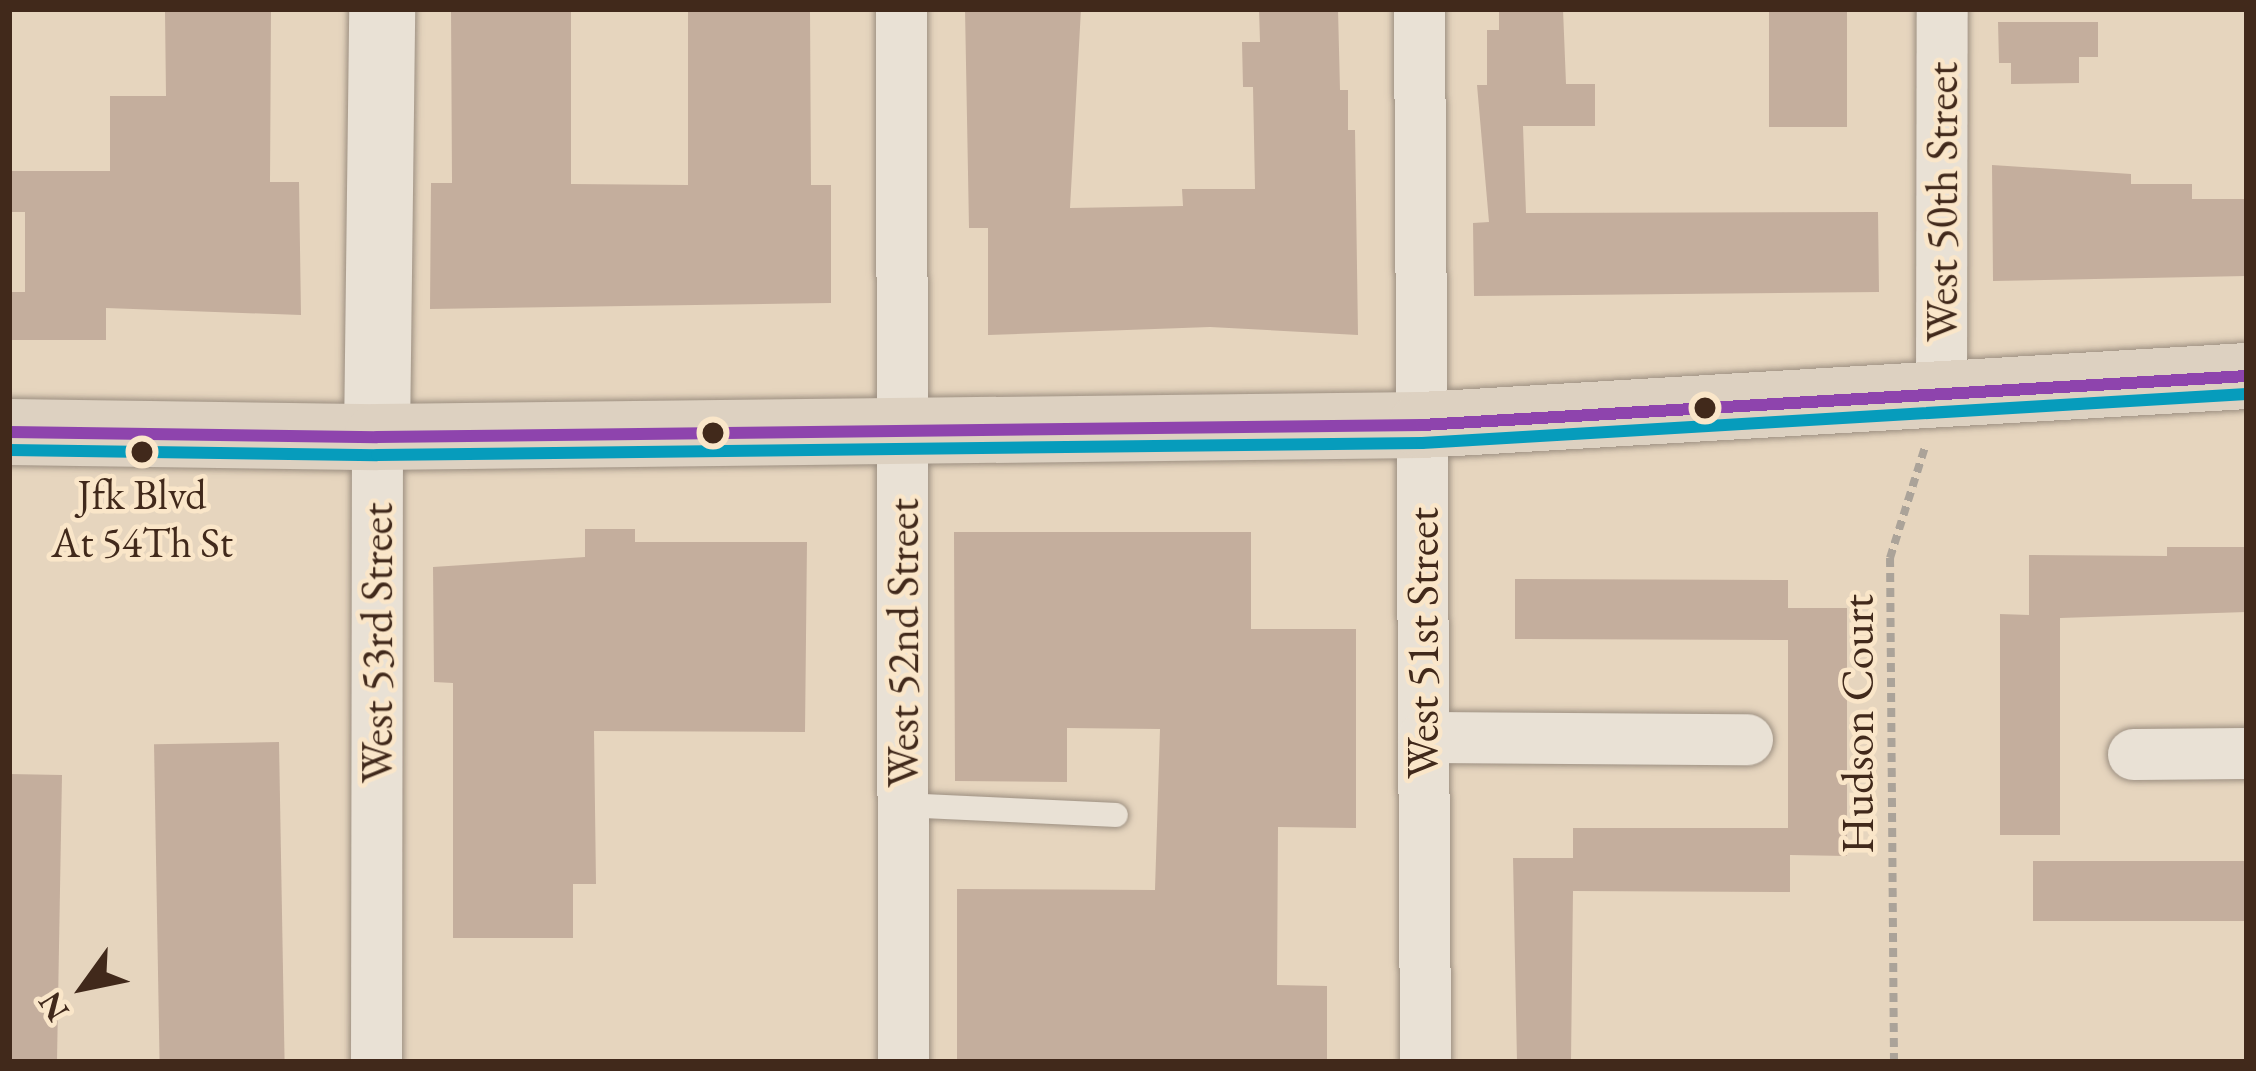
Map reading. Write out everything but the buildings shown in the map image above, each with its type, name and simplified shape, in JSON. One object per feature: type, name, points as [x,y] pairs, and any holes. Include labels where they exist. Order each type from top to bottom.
[{"type":"main road","points":[[9,432],[377,436],[1422,425],[2247,376]]},
{"type":"street","name":"West 53rd Street","points":[[376,1062],[382,9]]},
{"type":"street","name":"West 52nd Street","points":[[901,9],[903,1062]]},
{"type":"street","name":"West 51st Street","points":[[1420,9],[1425,1062]]},
{"type":"street","name":"West 50th Street","points":[[1941,394],[1942,9]]},
{"type":"street","points":[[1423,737],[1747,739]]},
{"type":"street","points":[[2133,754],[2247,753]]},
{"type":"lane","points":[[903,805],[1116,814]]},
{"type":"path","name":"Hudson Court","points":[[1894,1062],[1890,558],[1941,394]]},
{"type":"transit line","points":[[9,432],[377,437],[1422,425],[2247,376]]},
{"type":"transit line","points":[[9,450],[377,455],[1422,443],[2247,394]]},
{"type":"place","name":"Jfk Blvd At 54Th St","points":[[142,452]]}]
